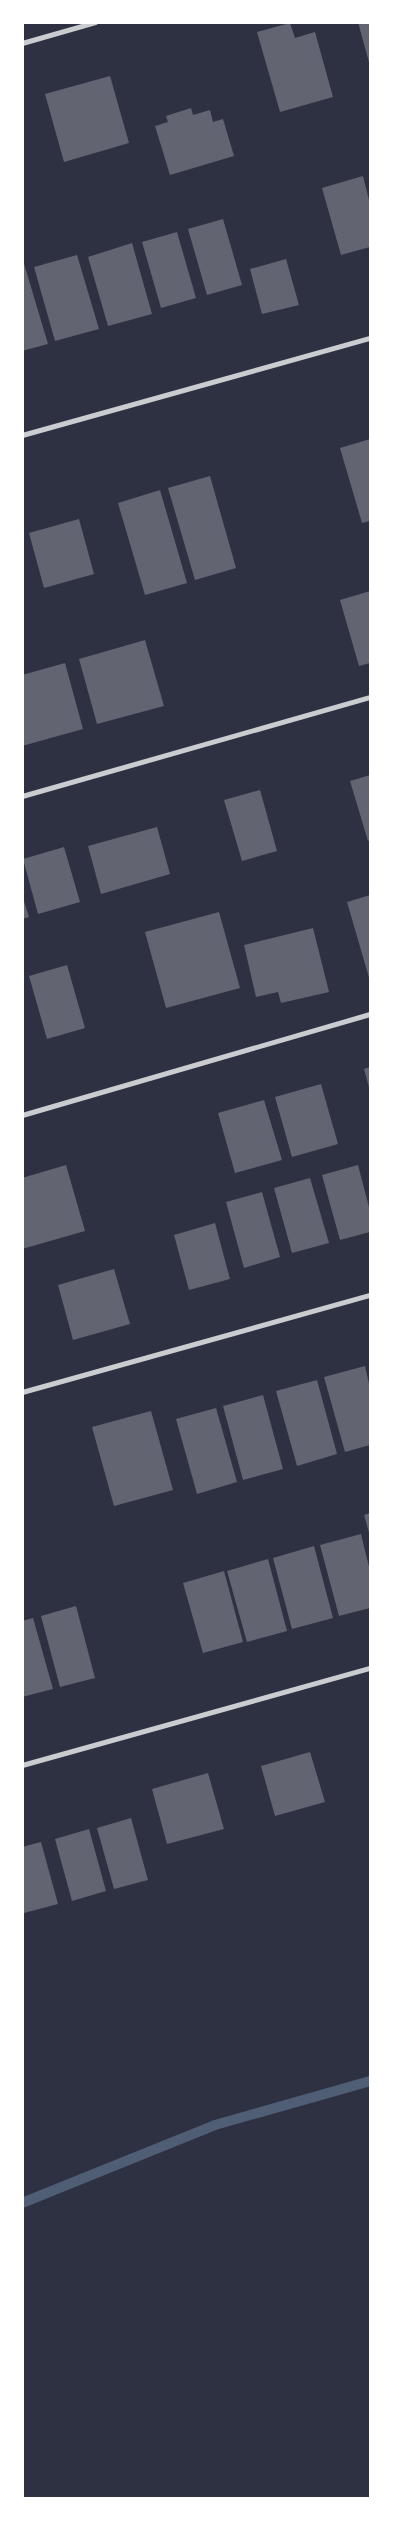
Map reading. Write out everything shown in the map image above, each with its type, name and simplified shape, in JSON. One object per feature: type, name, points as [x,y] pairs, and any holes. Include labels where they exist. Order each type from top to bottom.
[{"type":"street","points":[[22,43],[95,22]]},
{"type":"street","points":[[22,435],[370,338]]},
{"type":"street","points":[[22,796],[370,697]]},
{"type":"street","points":[[22,1115],[370,1014]]},
{"type":"street","points":[[22,1392],[370,1295]]},
{"type":"street","points":[[22,1765],[370,1668]]},
{"type":"building","points":[[358,22],[370,22],[370,66]]},
{"type":"building","points":[[290,23],[295,38],[315,32],[333,97],[280,112],[257,32]]},
{"type":"building","points":[[110,76],[129,143],[64,162],[45,94]]},
{"type":"building","points":[[191,108],[193,115],[210,110],[213,122],[223,119],[234,156],[170,175],[155,126],[168,122],[166,116]]},
{"type":"building","points":[[363,176],[370,204],[370,247],[341,255],[322,188]]},
{"type":"building","points":[[223,219],[242,285],[207,295],[188,229]]},
{"type":"building","points":[[177,232],[196,298],[161,308],[142,242]]},
{"type":"building","points":[[132,243],[152,314],[108,326],[88,257]]},
{"type":"building","points":[[77,255],[99,329],[55,341],[34,267]]},
{"type":"building","points":[[22,257],[48,344],[22,351]]},
{"type":"building","points":[[286,259],[299,305],[262,314],[250,269]]},
{"type":"building","points":[[370,439],[370,521],[362,523],[340,448]]},
{"type":"building","points":[[210,476],[236,568],[195,580],[168,488]]},
{"type":"building","points":[[160,490],[187,583],[145,595],[118,503]]},
{"type":"building","points":[[79,519],[94,574],[44,588],[29,533]]},
{"type":"building","points":[[370,591],[370,663],[359,666],[340,600]]},
{"type":"building","points":[[145,640],[164,706],[97,724],[79,659]]},
{"type":"building","points":[[65,663],[83,729],[22,746],[22,675]]},
{"type":"building","points":[[370,775],[370,840],[368,841],[350,781]]},
{"type":"building","points":[[260,790],[277,851],[242,861],[224,800]]},
{"type":"building","points":[[157,827],[170,874],[101,894],[88,846]]},
{"type":"building","points":[[64,847],[80,902],[38,914],[23,859]]},
{"type":"building","points":[[22,895],[29,917],[22,919]]},
{"type":"building","points":[[370,895],[370,981],[347,902]]},
{"type":"building","points":[[219,912],[240,988],[166,1008],[145,932]]},
{"type":"building","points":[[313,928],[329,992],[281,1003],[278,992],[256,997],[244,945]]},
{"type":"building","points":[[67,965],[85,1028],[47,1039],[29,976]]},
{"type":"building","points":[[370,1067],[370,1091],[364,1069]]},
{"type":"building","points":[[321,1084],[338,1144],[292,1157],[275,1097]]},
{"type":"building","points":[[264,1100],[282,1160],[235,1173],[218,1113]]},
{"type":"building","points":[[66,1165],[85,1231],[22,1249],[22,1178]]},
{"type":"building","points":[[358,1165],[370,1211],[370,1232],[340,1240],[322,1175]]},
{"type":"building","points":[[310,1178],[329,1243],[292,1253],[274,1188]]},
{"type":"building","points":[[262,1192],[280,1257],[244,1268],[226,1202]]},
{"type":"building","points":[[215,1223],[230,1279],[189,1290],[174,1235]]},
{"type":"building","points":[[114,1269],[130,1324],[73,1340],[58,1285]]},
{"type":"building","points":[[365,1366],[370,1388],[370,1445],[345,1452],[324,1377]]},
{"type":"building","points":[[317,1380],[337,1454],[297,1466],[276,1391]]},
{"type":"building","points":[[263,1395],[283,1469],[243,1480],[223,1406]]},
{"type":"building","points":[[216,1408],[237,1482],[197,1494],[176,1419]]},
{"type":"building","points":[[151,1411],[173,1490],[114,1506],[92,1427]]},
{"type":"building","points":[[370,1513],[370,1536],[364,1515]]},
{"type":"building","points":[[361,1534],[370,1571],[370,1608],[339,1616],[320,1545]]},
{"type":"building","points":[[314,1546],[333,1618],[292,1629],[273,1558]]},
{"type":"building","points":[[268,1559],[287,1631],[247,1642],[227,1571]]},
{"type":"building","points":[[224,1571],[243,1642],[203,1653],[183,1583]]},
{"type":"building","points":[[76,1606],[95,1678],[60,1687],[41,1616]]},
{"type":"building","points":[[33,1618],[53,1689],[22,1697],[22,1621]]},
{"type":"building","points":[[310,1752],[325,1802],[275,1816],[261,1766]]},
{"type":"building","points":[[208,1773],[224,1829],[167,1844],[152,1789]]},
{"type":"building","points":[[131,1818],[148,1880],[114,1889],[97,1828]]},
{"type":"building","points":[[89,1829],[106,1891],[72,1901],[55,1839]]},
{"type":"building","points":[[41,1842],[58,1904],[24,1913],[22,1847]]},
{"type":"waterway","points":[[22,2203],[215,2125],[370,2081]]}]
